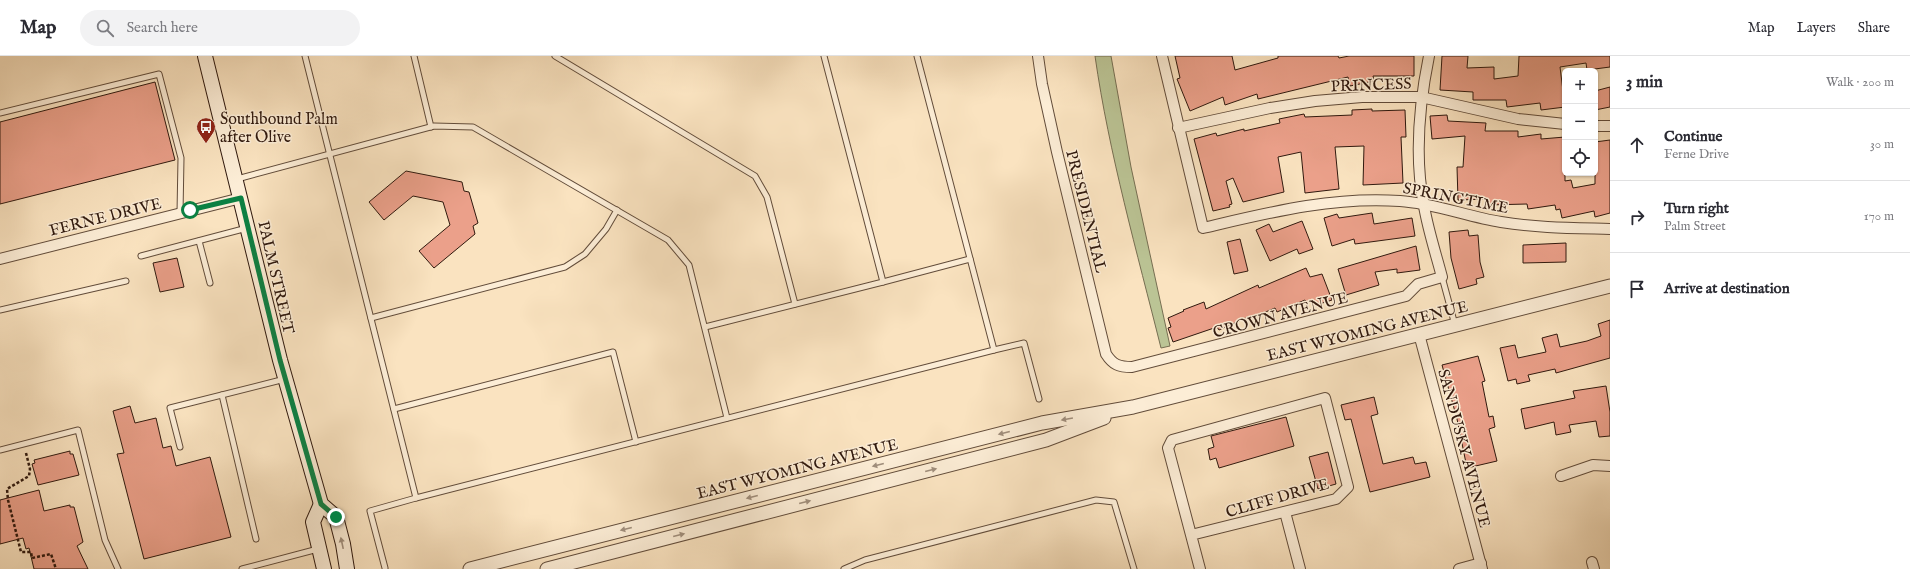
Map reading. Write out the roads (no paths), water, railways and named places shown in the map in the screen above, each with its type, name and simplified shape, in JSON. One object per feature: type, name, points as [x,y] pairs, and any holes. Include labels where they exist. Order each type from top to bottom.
[{"type":"main road","name":"PALM STREET","points":[[205,56],[286,379],[321,504]]},
{"type":"main road","points":[[324,569],[313,522],[321,504],[336,517],[343,544],[347,569]]},
{"type":"street","name":"PRESIDENTIAL","points":[[1038,56],[1042,84],[1057,152],[1106,354],[1111,362],[1119,367]]},
{"type":"street","points":[[1162,56],[1178,128]]},
{"type":"street","points":[[1429,56],[1421,97],[1419,156],[1423,205],[1442,277]]},
{"type":"street","name":"PRINCESS","points":[[1178,128],[1270,108],[1315,101],[1362,97],[1421,97],[1518,119],[1562,124]]},
{"type":"street","points":[[1598,126],[1610,126]]},
{"type":"street","name":"SPRINGTIME","points":[[1178,128],[1202,228],[1276,211],[1328,203],[1401,201],[1502,222],[1610,229]]},
{"type":"street","name":"FERNE DRIVE","points":[[0,258],[241,198]]},
{"type":"street","name":"CROWN AVENUE","points":[[1119,367],[1132,367],[1149,364],[1406,296],[1418,284],[1442,277]]},
{"type":"street","name":"EAST WYOMING AVENUE","points":[[470,569],[1042,423],[1133,407],[1610,286]]},
{"type":"street","name":"SANDUSKY AVENUE","points":[[1420,334],[1481,566]]},
{"type":"street","name":"CLIFF DRIVE","points":[[1325,398],[1348,487],[1336,498],[1191,535],[1168,448],[1172,440],[1325,398]]},
{"type":"street","name":"EAST WYOMING AVENUE","points":[[547,569],[1046,440],[1133,407]]},
{"type":"street","points":[[1561,476],[1593,465],[1610,466]]},
{"type":"street","points":[[1285,512],[1300,569]]},
{"type":"street","points":[[1191,535],[1200,569]]},
{"type":"street","points":[[1458,569],[1481,566]]},
{"type":"lane","points":[[305,56],[416,498]]},
{"type":"lane","points":[[414,56],[431,127]]},
{"type":"lane","points":[[555,56],[755,176],[767,197],[795,304]]},
{"type":"lane","points":[[824,56],[883,282]]},
{"type":"lane","points":[[917,56],[994,350]]},
{"type":"lane","points":[[0,114],[159,74],[181,158],[180,213]]},
{"type":"lane","points":[[236,179],[331,155],[431,127],[473,127],[668,240],[689,265],[727,418]]},
{"type":"lane","points":[[371,318],[565,267],[585,254],[606,229],[617,210]]},
{"type":"lane","points":[[141,256],[248,228]]},
{"type":"lane","points":[[199,241],[210,283]]},
{"type":"lane","points":[[705,328],[970,259]]},
{"type":"lane","points":[[1442,277],[1455,325]]},
{"type":"lane","points":[[0,310],[126,281]]},
{"type":"lane","points":[[384,568],[370,511],[416,498],[1024,343],[1039,399]]},
{"type":"lane","points":[[394,409],[614,352],[636,442]]},
{"type":"lane","points":[[180,447],[170,408],[286,379]]},
{"type":"lane","points":[[222,395],[256,539]]},
{"type":"lane","points":[[0,450],[78,430],[105,540],[118,569]]},
{"type":"lane","points":[[844,569],[865,560],[1096,500],[1114,502],[1134,569]]},
{"type":"lane","points":[[242,569],[320,549]]},
{"type":"place","name":"Southbound Palm after Olive","points":[[206,144]]}]
